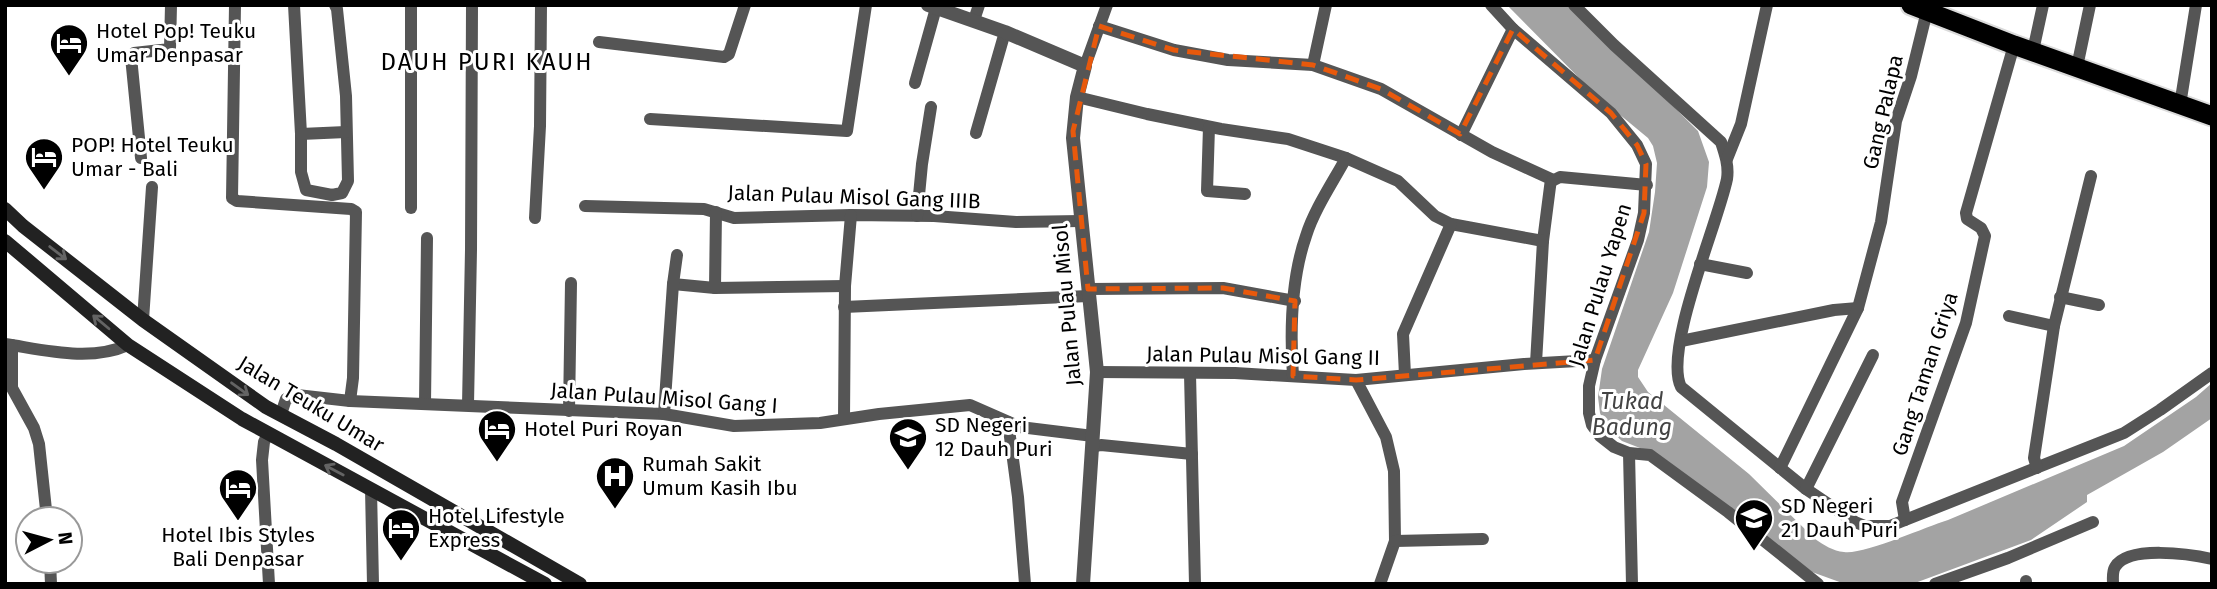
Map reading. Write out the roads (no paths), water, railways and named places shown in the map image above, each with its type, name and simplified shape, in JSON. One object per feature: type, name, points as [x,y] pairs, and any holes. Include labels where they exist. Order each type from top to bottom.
[{"type":"highway","points":[[1917,7],[2212,116]]},
{"type":"main road","name":"Jalan Teuku Umar","points":[[5,209],[143,320],[246,393],[580,584]]},
{"type":"main road","name":"Jalan Teuku Umar","points":[[5,241],[128,345],[242,419],[545,584]]},
{"type":"street","points":[[141,158],[131,57],[134,53],[170,49],[171,5]]},
{"type":"street","points":[[235,5],[232,198],[237,201],[351,209],[356,212],[353,378],[350,401]]},
{"type":"street","points":[[294,5],[301,172],[306,190],[332,195],[342,193],[348,181],[346,96],[335,5]]},
{"type":"street","points":[[411,5],[411,208]]},
{"type":"street","points":[[468,405],[472,5]]},
{"type":"street","points":[[535,218],[540,126],[541,5]]},
{"type":"street","points":[[599,42],[724,57],[729,54],[745,5]]},
{"type":"street","points":[[650,120],[847,131],[866,5]]},
{"type":"street","points":[[974,20],[979,5]]},
{"type":"street","points":[[915,83],[932,7],[974,20],[1085,66],[1107,5]]},
{"type":"street","points":[[1313,65],[1326,5]]},
{"type":"street","name":"Jalan Pulau Yapen","points":[[1491,5],[1513,29],[1611,113],[1637,145],[1646,164],[1647,185],[1638,240],[1595,360],[1590,386],[1589,413],[1592,425],[1600,436],[1614,447],[1629,453],[1650,455],[1738,519],[1818,584]]},
{"type":"street","points":[[1574,5],[1721,142],[1727,159],[1728,177],[1700,264],[1681,341],[1677,378],[1681,387],[1806,489],[1855,522],[1865,526],[1890,526],[2124,433],[2212,373]]},
{"type":"street","points":[[1727,159],[1741,124],[1767,5]]},
{"type":"street","points":[[2033,51],[2043,5]]},
{"type":"street","points":[[2077,67],[2090,5]]},
{"type":"street","points":[[2180,104],[2196,5]]},
{"type":"street","name":"Gang Palapa","points":[[1780,468],[1857,308],[1881,222],[1896,121],[1911,76],[1917,7]]},
{"type":"street","points":[[1099,26],[1174,50],[1228,60],[1313,65],[1381,89],[1492,152],[1552,181]]},
{"type":"street","points":[[1461,135],[1513,29]]},
{"type":"street","points":[[976,132],[1005,32]]},
{"type":"street","name":"Gang Taman Griya","points":[[1905,520],[1902,502],[1966,323],[1985,236],[1982,228],[1967,219],[1966,213],[2014,45]]},
{"type":"street","name":"Jalan Pulau Misol","points":[[1083,584],[1097,372],[1073,138],[1077,97],[1085,66]]},
{"type":"street","points":[[1077,97],[1209,127],[1288,139],[1346,158],[1398,181],[1435,216],[1451,224],[1543,241]]},
{"type":"street","points":[[917,216],[931,107]]},
{"type":"street","points":[[1209,127],[1207,191],[1245,194]]},
{"type":"street","points":[[301,134],[346,132]]},
{"type":"street","points":[[1293,376],[1295,300],[1300,254],[1307,233],[1346,158]]},
{"type":"street","points":[[2036,468],[2035,458],[2054,326],[2091,176]]},
{"type":"street","points":[[1552,181],[1560,177],[1647,185]]},
{"type":"street","points":[[1536,363],[1543,241],[1552,181]]},
{"type":"street","points":[[143,320],[152,187]]},
{"type":"street","name":"Jalan Pulau Misol Gang IIIB","points":[[585,206],[690,208],[734,218],[851,215],[1016,222],[1081,221]]},
{"type":"street","points":[[715,288],[716,212]]},
{"type":"street","points":[[844,419],[844,307],[851,215]]},
{"type":"street","points":[[1405,375],[1403,334],[1451,224]]},
{"type":"street","points":[[425,404],[427,238]]},
{"type":"street","points":[[664,414],[677,255]]},
{"type":"street","points":[[1700,264],[1747,273]]},
{"type":"street","points":[[569,411],[571,283]]},
{"type":"street","points":[[673,284],[715,288],[845,286]]},
{"type":"street","points":[[844,307],[1088,292],[1223,288],[1295,300]]},
{"type":"street","points":[[2060,297],[2099,305]]},
{"type":"street","points":[[1681,341],[1834,310],[1857,308]]},
{"type":"street","points":[[2009,316],[2054,326]]},
{"type":"street","points":[[46,505],[39,444],[34,428],[12,388],[9,345],[71,353],[96,353],[128,345]]},
{"type":"street","points":[[1806,489],[1873,355]]},
{"type":"street","name":"Jalan Pulau Misol Gang II","points":[[1097,372],[1235,373],[1356,380],[1595,360]]},
{"type":"street","points":[[1190,374],[1195,584]]},
{"type":"street","points":[[1356,380],[1386,436],[1394,471],[1395,541],[1380,584]]},
{"type":"street","name":"Jalan Pulau Misol Gang I","points":[[281,414],[286,399],[291,396],[350,401],[664,414],[734,426],[796,425],[970,405],[1008,422],[1101,445],[1192,454]]},
{"type":"street","points":[[1008,422],[1018,497],[1025,584]]},
{"type":"street","points":[[268,434],[262,460],[269,584]]},
{"type":"street","points":[[1629,453],[1632,584]]},
{"type":"street","points":[[371,489],[373,584]]},
{"type":"street","points":[[1936,584],[2008,558],[2093,522]]},
{"type":"street","points":[[1395,541],[1483,539]]},
{"type":"street","points":[[2113,577],[2116,564],[2143,554],[2194,555],[2212,559]]},
{"type":"water","name":"Tukad Badung","points":[[1507,5],[1571,5],[1698,131],[1709,162],[1707,187],[1673,293],[1638,370],[1638,377],[1648,392],[1749,474],[1815,539],[1825,545],[1844,552],[1853,552],[1948,520],[2124,446],[2212,383],[2212,418],[2163,452],[2087,495],[2087,502],[2031,540],[1915,583],[1845,584],[1812,572],[1658,455],[1622,441],[1606,427],[1600,413],[1598,397],[1602,369],[1649,232],[1657,163],[1648,138],[1596,95]]},
{"type":"place","name":"Hotel Pop! Teuku Umar Denpasar","points":[[69,77]]},
{"type":"place","name":"POP! Hotel Teuku Umar - Bali","points":[[44,191]]},
{"type":"place","name":"Hotel Puri Royan","points":[[497,463]]},
{"type":"place","name":"SD Negeri 12 Dauh Puri","points":[[908,471]]},
{"type":"place","name":"Rumah Sakit Umum Kasih Ibu","points":[[615,510]]},
{"type":"place","name":"Hotel Ibis Styles Bali Denpasar","points":[[238,522]]},
{"type":"place","name":"SD Negeri 21 Dauh Puri","points":[[1754,552]]},
{"type":"place","name":"Hotel Lifestyle Express","points":[[401,562]]},
{"type":"district","name":"DAUH PURI KAUH","points":[[487,62]]}]
